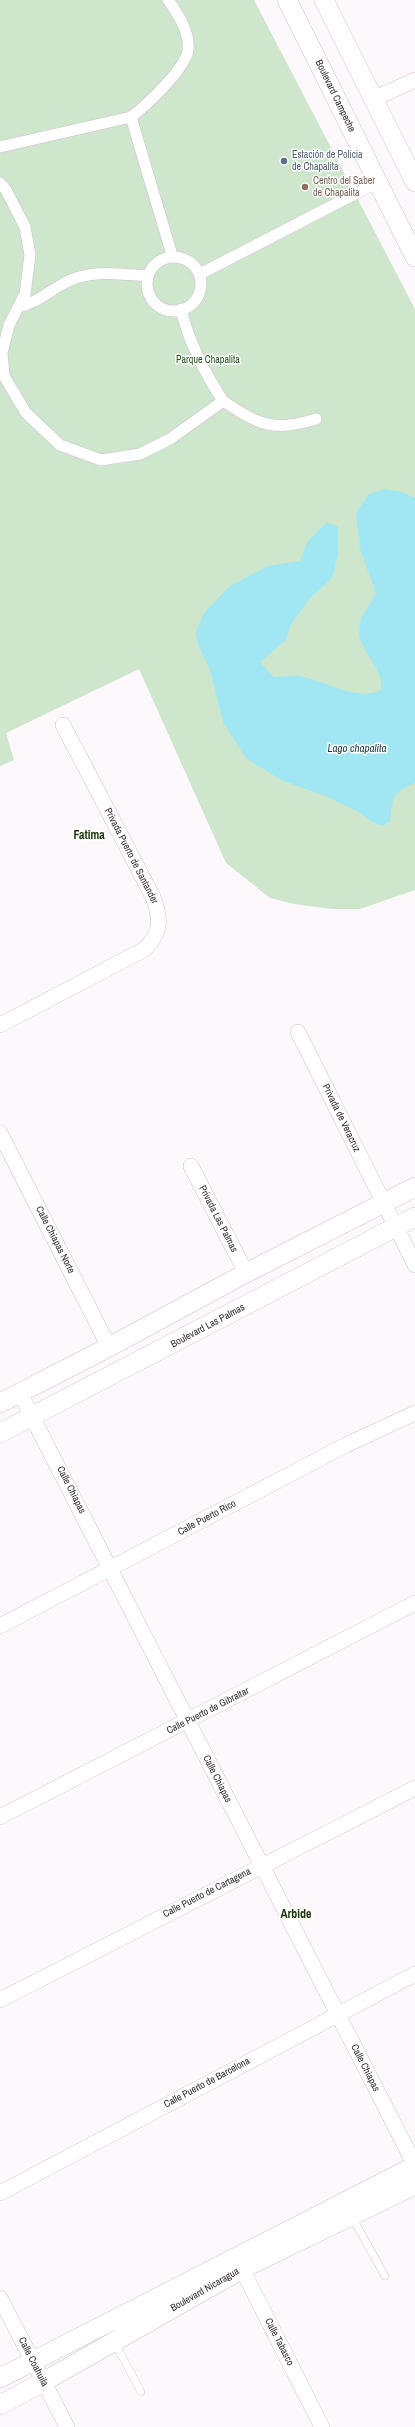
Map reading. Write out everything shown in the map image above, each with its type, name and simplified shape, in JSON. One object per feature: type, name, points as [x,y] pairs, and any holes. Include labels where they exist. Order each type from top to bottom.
[{"type":"street","points":[[0,147],[131,117],[176,73],[188,51],[186,33],[178,13],[168,0]]},
{"type":"street","name":"Boulevard Campeche","points":[[287,0],[415,257]]},
{"type":"street","points":[[324,0],[415,182]]},
{"type":"street","points":[[373,99],[415,80]]},
{"type":"street","points":[[131,117],[172,256]]},
{"type":"street","points":[[200,274],[378,182]]},
{"type":"street","points":[[0,183],[6,190],[25,227],[30,256],[25,294],[9,325],[1,363],[4,376],[26,413],[60,445],[101,460],[140,454],[164,442],[223,401]]},
{"type":"street","points":[[172,256],[189,260],[200,274],[201,291],[191,306],[175,311],[158,307],[147,293],[146,276],[156,262],[172,256]]},
{"type":"street","points":[[18,307],[34,303],[72,280],[95,273],[146,276]]},
{"type":"street","points":[[181,309],[186,328],[203,369],[223,401],[252,420],[279,427],[297,425],[316,419]]},
{"type":"street","name":"Privada Puerto de Santander","points":[[0,1025],[145,949],[156,938],[159,925],[158,909],[153,897],[63,725]]},
{"type":"street","name":"Privada de Veracruz","points":[[298,1032],[415,1265]]},
{"type":"street","name":"Calle Chiapas Norte","points":[[0,1132],[109,1348]]},
{"type":"street","name":"Privada Las Palmas","points":[[191,1166],[246,1273]]},
{"type":"street","points":[[0,1403],[109,1348],[246,1273],[415,1187]]},
{"type":"street","name":"Boulevard Las Palmas","points":[[0,1433],[34,1417],[415,1217]]},
{"type":"street","name":"Calle Chiapas","points":[[20,1393],[34,1417],[261,1866],[415,2166]]},
{"type":"street","name":"Calle Puerto Rico","points":[[0,1626],[346,1445],[415,1413]]},
{"type":"street","name":"Calle Puerto de Gibraltar","points":[[0,1817],[415,1603]]},
{"type":"street","name":"Calle Puerto de Cartagena","points":[[0,2000],[415,1788]]},
{"type":"street","name":"Calle Puerto de Barcelona","points":[[0,2193],[415,1974]]},
{"type":"street","name":"Boulevard Nicaragua","points":[[0,2378],[238,2262],[415,2166]]},
{"type":"street","name":"Boulevard Nicaragua","points":[[0,2405],[114,2342],[238,2262],[351,2216],[415,2185]]},
{"type":"street","name":"Calle Tabasco","points":[[238,2262],[322,2427]]},
{"type":"street","name":"Calle Coahuila","points":[[0,2298],[67,2427]]},
{"type":"lane","points":[[351,2216],[385,2276]]},
{"type":"lane","points":[[114,2342],[141,2392]]},
{"type":"green space","name":"Parque Chapalita","points":[[0,0],[254,0],[415,309],[415,890],[360,909],[332,909],[294,904],[270,898],[226,863],[139,669],[6,733],[14,760],[0,766]]},
{"type":"water","name":"Lago chapalita","points":[[385,489],[402,492],[415,498],[415,783],[402,789],[395,797],[390,821],[383,826],[374,823],[357,811],[325,796],[281,780],[246,758],[223,722],[210,670],[198,644],[196,632],[204,613],[230,586],[268,566],[300,561],[308,541],[327,522],[338,527],[338,554],[332,578],[311,597],[291,624],[286,640],[260,662],[274,677],[300,676],[361,694],[381,690],[381,681],[378,672],[361,641],[359,632],[361,619],[376,593],[360,549],[356,513],[369,494]]},
{"type":"place","name":"Estación de Policia de Chapalita","points":[[284,161]]},
{"type":"place","name":"Centro del Saber de Chapalita","points":[[305,187]]},
{"type":"district","name":"Fatima","points":[[89,836]]},
{"type":"district","name":"Arbide","points":[[296,1915]]}]
